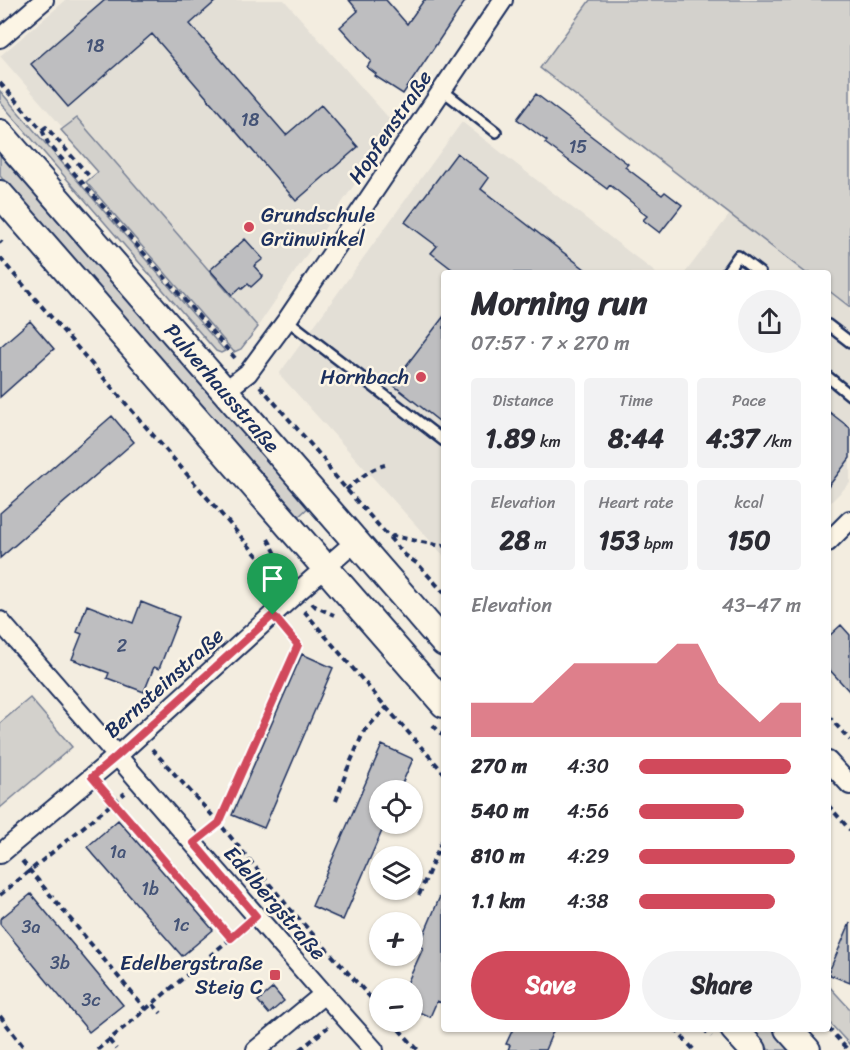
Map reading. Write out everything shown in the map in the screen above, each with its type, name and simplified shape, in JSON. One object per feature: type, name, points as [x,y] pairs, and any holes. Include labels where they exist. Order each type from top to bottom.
[{"type":"main road","name":"Pulverhausstraße","points":[[0,133],[441,640]]},
{"type":"main road","name":"Pulverhausstraße","points":[[0,194],[441,701]]},
{"type":"main road","points":[[737,1032],[753,1050]]},
{"type":"main road","points":[[791,1032],[807,1050]]},
{"type":"street","points":[[0,38],[44,0]]},
{"type":"street","name":"Hopfenstraße","points":[[225,392],[248,374],[287,320],[504,0]]},
{"type":"street","points":[[831,539],[850,520]]},
{"type":"street","name":"Bernsteinstraße","points":[[5,850],[117,756],[356,541]]},
{"type":"street","name":"Edelbergstraße","points":[[0,621],[374,1050]]},
{"type":"street","points":[[831,764],[850,785]]},
{"type":"street","points":[[256,1050],[324,994]]},
{"type":"lane","points":[[442,90],[496,132]]},
{"type":"lane","points":[[728,270],[738,256],[756,270]]},
{"type":"lane","points":[[287,320],[441,439]]},
{"type":"lane","points":[[831,327],[850,342]]},
{"type":"lane","points":[[831,379],[850,395]]},
{"type":"path","points":[[0,83],[42,130],[48,143],[326,462],[347,490],[405,555],[418,564],[441,590]]},
{"type":"path","points":[[42,130],[46,127],[90,177]]},
{"type":"path","points":[[0,258],[297,593],[387,707],[441,770]]},
{"type":"path","points":[[347,490],[364,475],[385,465]]},
{"type":"path","points":[[391,538],[393,536],[441,546]]},
{"type":"path","points":[[276,553],[297,593]]},
{"type":"path","points":[[194,843],[219,823],[298,645],[273,615]]},
{"type":"path","points":[[336,801],[364,731],[387,707]]},
{"type":"path","points":[[831,719],[850,740]]},
{"type":"path","points":[[140,735],[219,823],[290,909],[369,996]]},
{"type":"path","points":[[0,895],[114,803],[162,760]]},
{"type":"path","points":[[92,777],[231,938]]},
{"type":"path","points":[[831,809],[850,830]]},
{"type":"path","points":[[423,886],[441,843]]},
{"type":"path","points":[[5,850],[30,870],[146,1010]]},
{"type":"path","points":[[98,1050],[256,916]]},
{"type":"path","points":[[153,1004],[161,1013]]},
{"type":"path","points":[[300,1050],[343,1015]]},
{"type":"path","points":[[0,1016],[26,1050]]},
{"type":"path","points":[[831,1031],[848,1050]]},
{"type":"path","points":[[401,1032],[418,1050]]},
{"type":"path","points":[[678,1032],[694,1050]]},
{"type":"path","points":[[109,1040],[116,1049]]},
{"type":"shaded area","name":"Grundschule Grünwinkel","points":[[66,0],[284,0],[395,125],[258,326],[77,117],[63,128],[0,56]]},
{"type":"shaded area","points":[[590,0],[850,0],[850,307],[831,292],[831,270],[802,270],[540,68]]},
{"type":"shaded area","points":[[0,91],[225,351],[221,353],[216,351],[0,102]]},
{"type":"shaded area","points":[[77,118],[258,327],[241,349],[234,352],[86,182],[98,172],[61,130]]},
{"type":"shaded area","points":[[462,122],[652,270],[441,270],[441,553],[279,374]]},
{"type":"shaded area","points":[[0,155],[310,506],[297,518],[0,176]]},
{"type":"shaded area","points":[[730,214],[802,270],[687,270]]},
{"type":"shaded area","points":[[831,292],[850,307],[850,483],[831,502]]},
{"type":"shaded area","points":[[30,698],[72,747],[0,808],[0,723]]},
{"type":"shaded area","points":[[831,988],[850,1009],[850,1045],[831,1024]]},
{"type":"shaded area","points":[[753,1032],[775,1032],[791,1050],[769,1050]]},
{"type":"building","points":[[105,0],[217,0],[190,24],[286,135],[321,105],[358,147],[296,201],[152,34],[68,107],[31,64]]},
{"type":"building","points":[[349,0],[386,0],[407,24],[424,0],[466,0],[403,94],[375,76],[376,74],[367,67],[371,61],[340,27],[358,11]]},
{"type":"building","points":[[536,94],[628,164],[625,167],[662,195],[665,192],[682,205],[660,233],[643,220],[647,216],[640,209],[610,185],[607,189],[517,119]]},
{"type":"building","points":[[457,153],[489,178],[481,189],[586,270],[453,270],[431,253],[437,246],[405,222]]},
{"type":"building","points":[[245,239],[263,259],[254,266],[263,276],[251,287],[248,284],[232,295],[210,270]]},
{"type":"building","name":"Hornbach","points":[[441,320],[441,423],[392,384]]},
{"type":"building","points":[[30,321],[54,349],[0,397],[0,347]]},
{"type":"building","points":[[831,413],[850,428],[850,458],[831,483]]},
{"type":"building","points":[[112,416],[134,442],[0,558],[0,513]]},
{"type":"building","points":[[141,602],[179,617],[159,669],[154,667],[144,692],[107,678],[109,673],[72,659],[82,634],[77,632],[87,605],[133,623]]},
{"type":"building","points":[[841,625],[850,635],[850,692],[831,671],[831,634]]},
{"type":"building","points":[[302,654],[333,668],[264,828],[232,815]]},
{"type":"building","points":[[382,745],[413,759],[404,780],[369,780],[369,834],[381,834],[375,846],[369,846],[369,861],[343,920],[312,906]]},
{"type":"building","points":[[118,820],[213,930],[182,956],[87,847]]},
{"type":"building","points":[[31,894],[123,1005],[89,1032],[0,924],[0,919]]},
{"type":"building","points":[[441,894],[441,1003],[437,1001],[430,1017],[423,1014],[423,978],[410,978],[415,966],[423,966],[423,937]]},
{"type":"building","points":[[850,923],[850,983],[831,975],[831,967]]},
{"type":"building","points":[[273,988],[284,1001],[269,1014],[258,1001]]},
{"type":"building","points":[[512,1032],[553,1032],[545,1050],[508,1050],[510,1045],[506,1044]]},
{"type":"place","name":"Grundschule Grünwinkel","points":[[249,227]]},
{"type":"place","name":"Hornbach","points":[[421,377]]},
{"type":"place","name":"Edelbergstraße Steig C","points":[[275,975]]},
{"type":"route","points":[[273,615],[298,645],[219,823],[194,843],[256,916],[231,938],[92,777],[273,615]]}]
